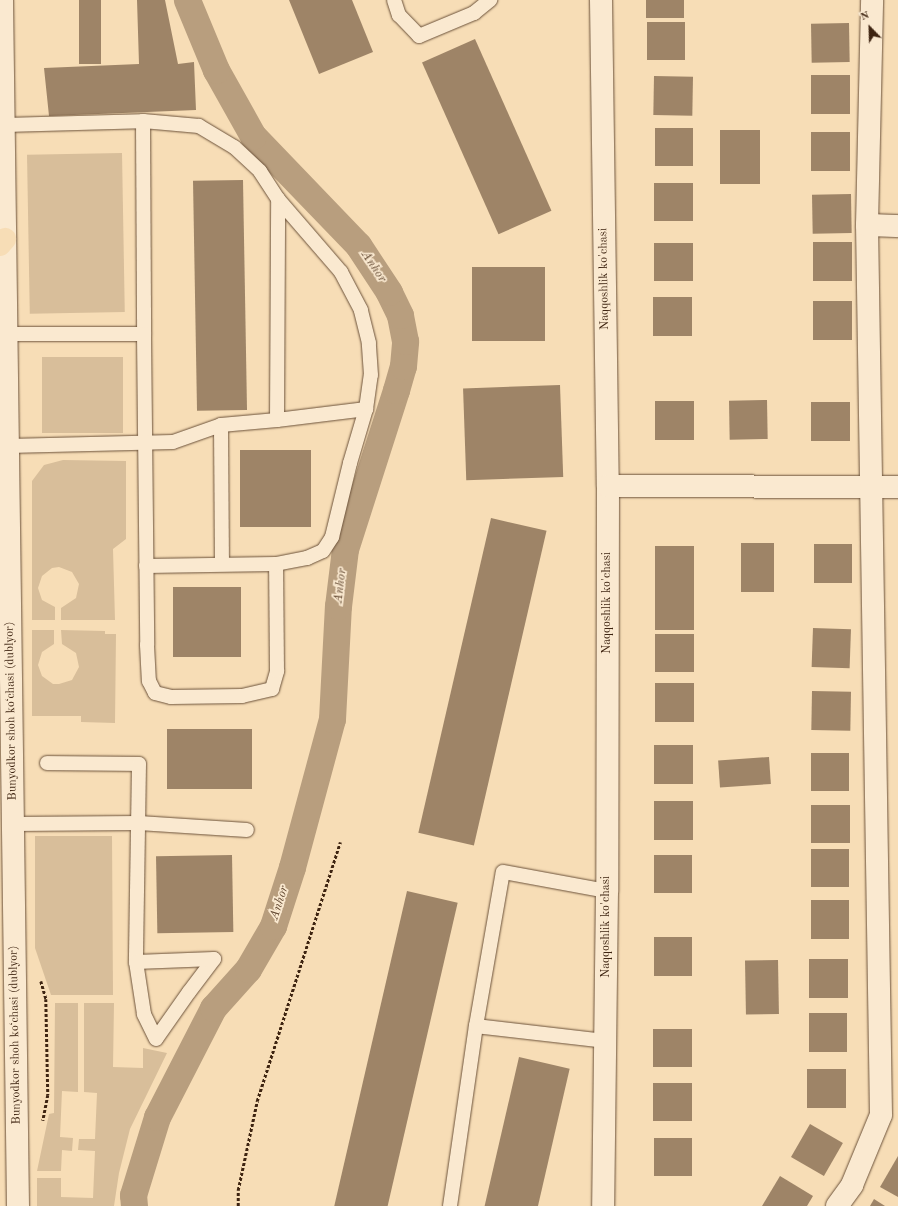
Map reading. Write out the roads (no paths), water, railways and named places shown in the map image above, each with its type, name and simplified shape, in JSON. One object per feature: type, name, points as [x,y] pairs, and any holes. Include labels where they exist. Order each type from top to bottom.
[{"type":"street","name":"Bunyodkor shoh koʻchasi (dublyor)","points":[[2,0],[2,242],[6,334],[8,446],[18,1206]]},
{"type":"street","name":"Naqqoshlik ko'chasi","points":[[600,0],[608,486],[606,1041],[603,1206]]},
{"type":"street","points":[[837,1206],[852,1185],[890,1115],[872,488],[867,225],[872,0]]},
{"type":"street","points":[[867,225],[898,226]]},
{"type":"street","points":[[608,486],[898,487]]},
{"type":"lane","points":[[394,0],[400,15],[419,36],[474,13],[490,0]]},
{"type":"lane","points":[[143,121],[144,443],[148,681],[155,693],[171,697],[242,696],[272,689],[277,671],[276,564]]},
{"type":"lane","points":[[2,125],[143,121],[199,126],[234,147],[260,171],[278,199],[341,272],[361,310],[369,343],[371,375],[366,409],[350,463],[332,537],[323,551],[308,558],[276,564],[146,566]]},
{"type":"lane","points":[[277,420],[278,199]]},
{"type":"lane","points":[[6,334],[144,334]]},
{"type":"lane","points":[[8,446],[173,442],[221,425],[366,409]]},
{"type":"lane","points":[[221,425],[222,564]]},
{"type":"lane","points":[[46,763],[140,764],[136,962],[144,1014],[156,1039],[214,959],[136,962]]},
{"type":"lane","points":[[13,824],[139,823],[247,830]]},
{"type":"lane","points":[[450,1206],[476,1026],[502,872],[607,891]]},
{"type":"lane","points":[[476,1026],[606,1041]]},
{"type":"waterway","name":"Anhor","points":[[134,1206],[133,1195],[157,1117],[213,1008],[248,969],[273,926],[292,867],[332,719],[338,606],[345,549],[403,366],[405,341],[400,315],[389,292],[358,245],[253,136],[216,70],[187,0]]}]
